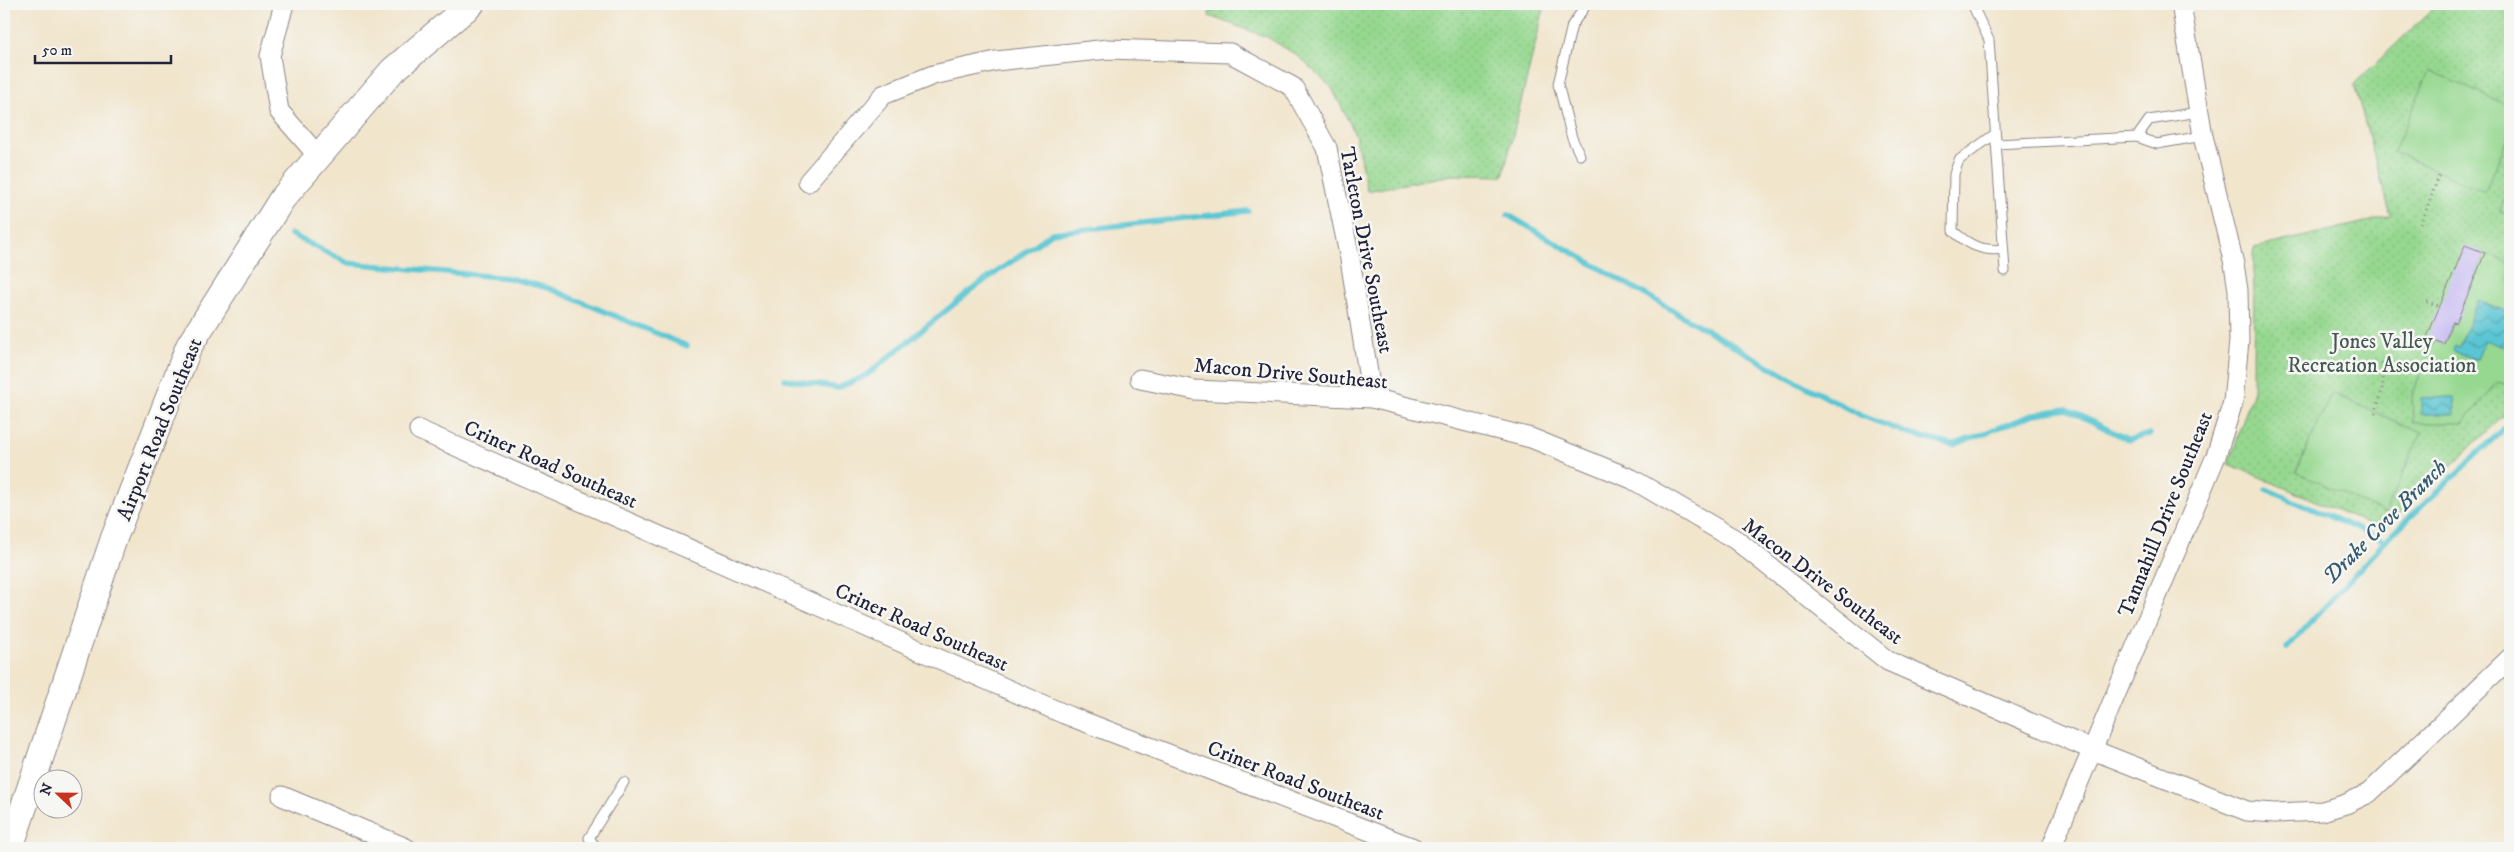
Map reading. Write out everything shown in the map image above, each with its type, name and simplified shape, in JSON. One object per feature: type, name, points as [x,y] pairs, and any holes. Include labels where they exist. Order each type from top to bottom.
[{"type":"main road","name":"Airport Road Southeast","points":[[10,848],[114,538],[189,346],[282,198],[392,71],[471,4]]},
{"type":"street","points":[[284,4],[270,56],[278,111],[318,156]]},
{"type":"street","name":"Tannahill Drive Southeast","points":[[2051,848],[2216,456],[2233,402],[2239,341],[2238,290],[2234,264],[2198,112],[2181,4]]},
{"type":"street","name":"Tarleton Drive Southeast","points":[[808,182],[883,95],[933,75],[996,61],[1108,49],[1230,54],[1293,88],[1327,148],[1350,259],[1372,398]]},
{"type":"street","name":"Macon Drive Southeast","points":[[1140,379],[1195,390],[1372,398],[1531,438],[1632,479],[1736,540],[1888,661],[2093,750],[2247,811],[2275,813],[2322,811],[2346,804],[2369,792],[2510,658]]},
{"type":"street","name":"Criner Road Southeast","points":[[419,430],[1064,714],[1414,848]]},
{"type":"street","points":[[282,796],[406,848]]},
{"type":"lane","points":[[1580,155],[1572,138],[1558,84],[1572,25],[1587,4]]},
{"type":"lane","points":[[1972,4],[1989,40],[2005,270]]},
{"type":"lane","points":[[2137,137],[2149,120],[2198,112]]},
{"type":"lane","points":[[2003,249],[1991,251],[1969,244],[1954,232],[1954,174],[1959,160],[1996,139],[2137,137],[2157,144],[2203,136]]},
{"type":"lane","points":[[597,848],[589,838],[624,782]]},
{"type":"path","points":[[2421,224],[2440,172]]},
{"type":"path","points":[[2427,302],[2440,306]]},
{"type":"path","points":[[2375,412],[2381,397],[2385,373],[2381,359]]},
{"type":"green space","points":[[1210,4],[1545,4],[1503,176],[1452,175],[1367,191],[1355,134],[1332,88],[1298,56],[1267,37],[1209,16]]},
{"type":"green space","name":"Jones Valley Recreation Association","points":[[2438,4],[2510,4],[2510,410],[2383,530],[2229,464],[2253,390],[2254,248],[2391,216],[2354,84]]},
{"type":"green space","points":[[2429,71],[2510,106],[2510,133],[2485,192],[2394,152]]},
{"type":"green space","points":[[2510,182],[2510,215],[2500,211]]},
{"type":"green space","points":[[2485,253],[2510,264],[2510,386],[2498,382],[2463,423],[2413,423],[2412,396],[2434,340],[2444,344],[2453,322],[2456,323],[2468,284],[2472,285]]},
{"type":"green space","points":[[2332,393],[2421,433],[2385,513],[2296,472]]},
{"type":"water","points":[[2478,300],[2508,312],[2510,308],[2510,350],[2485,340],[2477,360],[2453,351],[2455,346],[2459,347]]},
{"type":"water","points":[[2454,397],[2455,414],[2421,414],[2421,398]]},
{"type":"building","points":[[2465,245],[2485,253],[2456,323],[2453,322],[2444,344],[2427,337]]},
{"type":"waterway","points":[[785,379],[838,388],[867,375],[970,291],[1052,233],[1248,211]]},
{"type":"waterway","points":[[1508,215],[1786,376],[1860,415],[1909,434],[1953,445],[2035,414],[2067,409],[2129,440],[2150,434]]},
{"type":"waterway","points":[[290,234],[348,263],[509,278],[548,288],[687,346]]},
{"type":"waterway","name":"Drake Cove Branch","points":[[2287,648],[2385,541],[2510,423]]},
{"type":"waterway","points":[[2266,489],[2385,541]]}]
